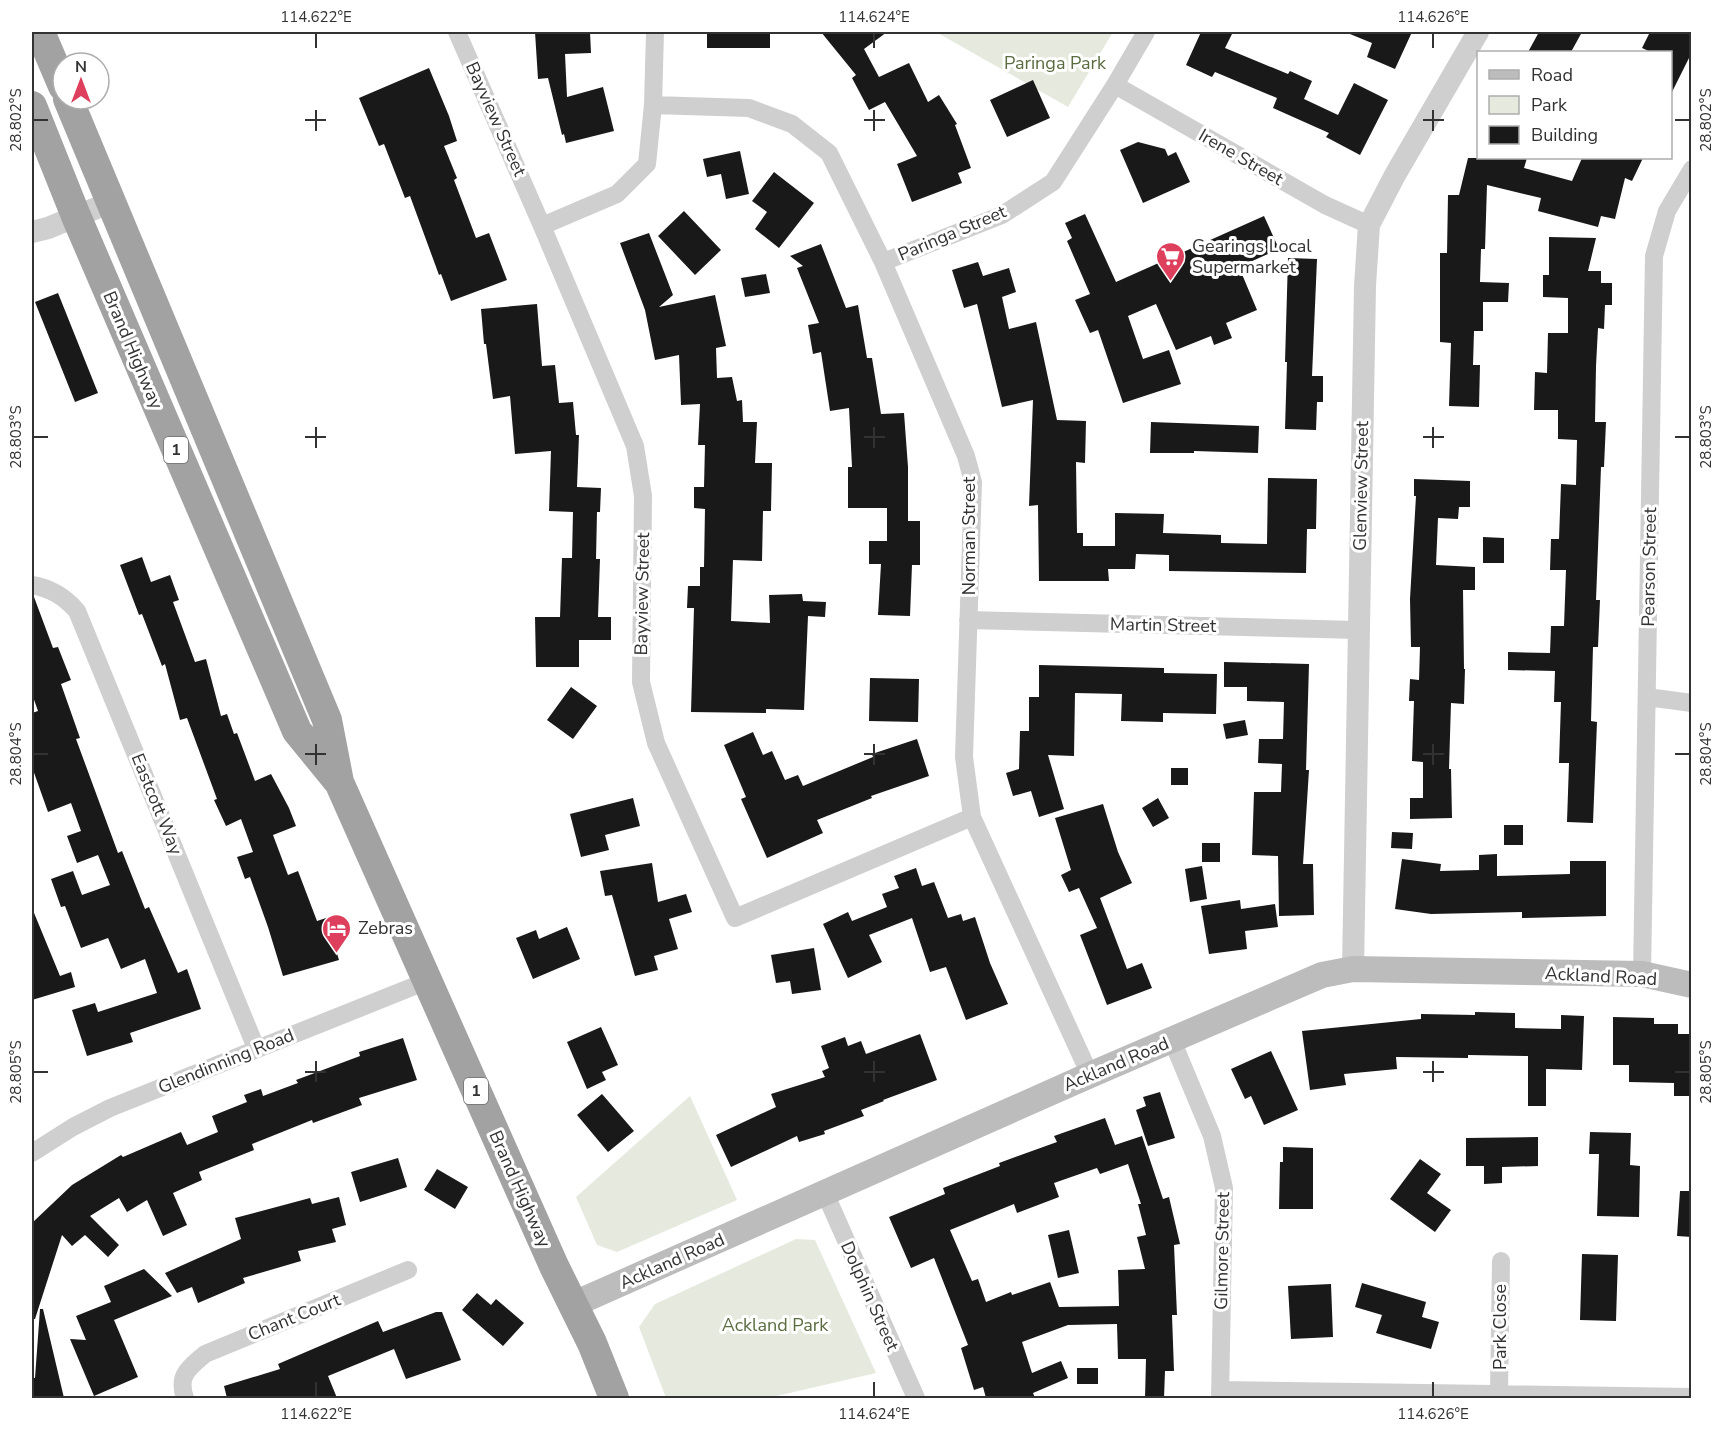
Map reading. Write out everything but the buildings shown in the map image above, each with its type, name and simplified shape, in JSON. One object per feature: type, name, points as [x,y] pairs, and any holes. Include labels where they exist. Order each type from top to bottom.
[{"type":"highway","points":[[40,32],[51,58]]},
{"type":"highway","name":"Brand Highway","points":[[32,106],[76,216],[297,731],[339,782]]},
{"type":"highway","name":"Brand Highway","points":[[73,111],[327,720],[339,782],[572,1305],[592,1343],[614,1398]]},
{"type":"main road","name":"Ackland Road","points":[[572,1305],[1090,1075],[1322,975],[1353,969],[1642,974],[1692,985]]},
{"type":"street","name":"Bayview Street","points":[[457,32],[635,446],[643,496],[641,682],[656,743],[735,918],[972,817]]},
{"type":"street","points":[[542,226],[617,194],[647,164],[653,105],[654,32]]},
{"type":"street","name":"Paringa Street","points":[[883,262],[1002,215],[1053,182],[1146,32]]},
{"type":"street","name":"Glenview Street","points":[[1353,969],[1365,286],[1369,225],[1395,175],[1478,32]]},
{"type":"street","name":"Irene Street","points":[[1115,85],[1324,205],[1369,225]]},
{"type":"street","name":"Norman Street","points":[[653,105],[749,108],[792,124],[829,153],[883,262],[966,456],[972,482],[964,757],[972,817],[1090,1075]]},
{"type":"street","name":"Pearson Street","points":[[1642,974],[1654,256],[1667,211],[1692,169]]},
{"type":"street","points":[[32,232],[48,228],[111,202]]},
{"type":"street","name":"Eastcott Way","points":[[32,585],[55,593],[68,601],[77,611],[256,1048]]},
{"type":"street","name":"Martin Street","points":[[968,620],[1358,630]]},
{"type":"street","points":[[1647,697],[1692,703]]},
{"type":"street","name":"Glendinning Road","points":[[32,1153],[73,1127],[110,1108],[427,981]]},
{"type":"street","name":"Gilmore Street","points":[[1172,1040],[1212,1136],[1224,1188],[1220,1394]]},
{"type":"street","name":"Dolphin Street","points":[[825,1193],[916,1398]]},
{"type":"street","name":"Park Close","points":[[1499,1393],[1500,1261]]},
{"type":"street","name":"Chant Court","points":[[185,1398],[181,1388],[186,1372],[205,1354],[408,1270]]},
{"type":"street","points":[[1220,1394],[1499,1393],[1685,1397]]},
{"type":"green space","name":"Paringa Park","points":[[936,32],[1113,32],[1068,107]]},
{"type":"green space","points":[[690,1096],[737,1200],[617,1252],[597,1245],[576,1197]]},
{"type":"green space","name":"Ackland Park","points":[[796,1239],[815,1240],[876,1373],[768,1398],[666,1398],[639,1327],[655,1304]]},
{"type":"place","name":"Gearings Local Supermarket","points":[[1171,282]]},
{"type":"place","name":"Zebras","points":[[337,954]]}]
